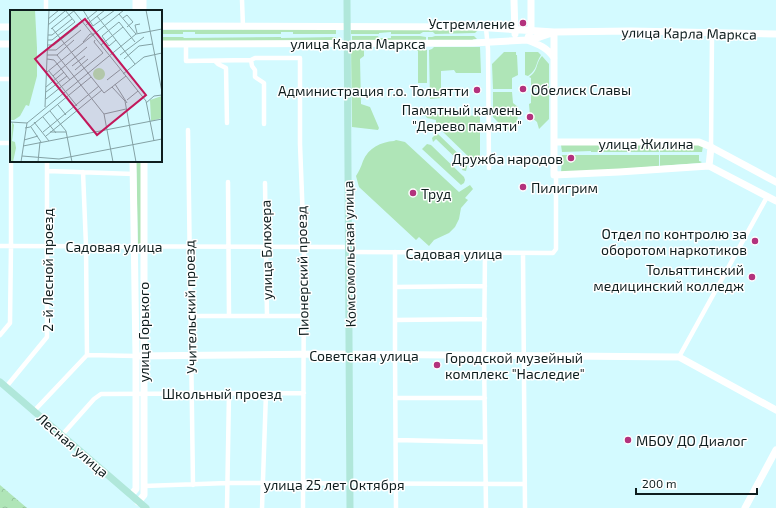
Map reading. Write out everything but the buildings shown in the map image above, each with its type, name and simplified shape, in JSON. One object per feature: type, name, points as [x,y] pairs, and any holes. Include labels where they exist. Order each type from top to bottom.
[{"type":"main road","points":[[143,0],[144,10]]},
{"type":"main road","name":"Комсомольская улица","points":[[347,0],[346,44],[350,354],[350,508]]},
{"type":"main road","points":[[514,0],[514,30],[516,40]]},
{"type":"main road","points":[[531,0],[531,30],[527,40],[542,46],[554,58]]},
{"type":"main road","name":"улица Карла Маркса","points":[[162,26],[474,27],[554,32],[776,34]]},
{"type":"main road","points":[[554,32],[555,175]]},
{"type":"main road","name":"улица Карла Маркса","points":[[162,44],[473,43],[527,40],[554,32]]},
{"type":"main road","name":"улица Жилина","points":[[554,142],[699,142],[776,182]]},
{"type":"main road","points":[[709,166],[711,147]]},
{"type":"main road","name":"улица Горького","points":[[133,162],[140,356]]},
{"type":"main road","name":"улица Горького","points":[[131,495],[136,489],[140,393],[144,246],[144,162]]},
{"type":"main road","name":"улица Жилина","points":[[555,175],[709,166],[776,201]]},
{"type":"main road","name":"Советская улица","points":[[140,356],[350,354],[679,358],[776,410]]},
{"type":"main road","name":"Лесная улица","points":[[3,385],[146,508]]},
{"type":"main road","name":"улица Горького","points":[[138,502],[144,495],[140,393]]},
{"type":"main road","points":[[745,508],[776,450]]},
{"type":"street","points":[[242,0],[243,27]]},
{"type":"street","points":[[486,28],[489,168]]},
{"type":"street","points":[[711,147],[712,34]]},
{"type":"street","points":[[186,44],[186,61],[251,60],[252,66],[256,70],[255,77],[264,83],[264,124]]},
{"type":"street","name":"Пионерский проезд","points":[[251,60],[255,58],[300,58],[300,144],[304,247],[303,508]]},
{"type":"street","points":[[215,61],[226,68],[227,123]]},
{"type":"street","name":"Учительский проезд","points":[[188,130],[193,485]]},
{"type":"street","points":[[0,143],[10,143]]},
{"type":"street","points":[[0,335],[10,323],[10,162]]},
{"type":"street","name":"2-й Лесной проезд","points":[[3,385],[47,337],[47,162]]},
{"type":"street","points":[[47,171],[134,174]]},
{"type":"street","points":[[34,411],[87,355],[86,246],[83,172]]},
{"type":"street","name":"Садовая улица","points":[[0,246],[304,247],[395,252],[552,253],[556,249],[555,175]]},
{"type":"street","points":[[228,182],[229,316]]},
{"type":"street","name":"улица Блюхера","points":[[265,183],[267,316]]},
{"type":"street","points":[[679,358],[767,197]]},
{"type":"street","points":[[395,252],[396,508]]},
{"type":"street","points":[[485,253],[484,356],[486,508]]},
{"type":"street","points":[[524,253],[525,508]]},
{"type":"street","points":[[395,287],[485,286]]},
{"type":"street","points":[[190,316],[303,316]]},
{"type":"street","points":[[395,320],[485,319]]},
{"type":"street","name":"Советская улица","points":[[87,355],[140,356]]},
{"type":"street","points":[[227,508],[229,393]]},
{"type":"street","points":[[262,508],[266,393]]},
{"type":"street","name":"Школьный проезд","points":[[62,435],[94,399],[101,394],[304,393]]},
{"type":"street","points":[[395,398],[485,398]]},
{"type":"street","points":[[396,440],[485,442]]},
{"type":"street","name":"улица 25 лет Октября","points":[[144,486],[228,483],[524,484]]},
{"type":"green space","points":[[336,29],[336,34],[293,34],[293,32],[281,32],[281,34],[195,34],[195,32],[183,32],[183,34],[162,34],[162,30]]},
{"type":"green space","points":[[351,30],[478,30],[475,33],[435,34],[433,32],[423,32],[420,34],[391,34],[391,32],[379,34],[351,34]]},
{"type":"green space","points":[[352,36],[378,36],[379,38],[391,38],[391,36],[420,36],[426,37],[426,40],[352,41]]},
{"type":"green space","points":[[474,36],[477,39],[428,40],[428,37]]},
{"type":"green space","points":[[162,37],[336,37],[336,42],[162,42]]},
{"type":"green space","points":[[351,47],[364,48],[364,56],[360,59],[361,104],[370,107],[379,128],[378,130],[352,127]]},
{"type":"green space","points":[[425,47],[425,50],[427,50],[427,83],[418,83],[418,51],[414,48]]},
{"type":"green space","points":[[434,47],[480,47],[481,73],[456,73],[454,70],[441,71],[441,98],[430,99],[429,50]]},
{"type":"green space","points":[[504,52],[516,52],[518,75],[512,78],[512,89],[493,89],[492,64]]},
{"type":"green space","points":[[525,52],[538,52],[541,55],[535,69],[528,76],[525,75]]},
{"type":"green space","points":[[542,56],[549,64],[549,89],[531,89],[531,78],[529,77],[536,69]]},
{"type":"green space","points":[[493,92],[512,92],[513,103],[518,107],[517,130],[505,129],[493,117]]},
{"type":"green space","points":[[531,92],[549,92],[549,119],[539,129],[537,122],[530,116],[529,104],[531,103]]},
{"type":"green space","points":[[426,107],[438,114],[480,116],[480,165],[475,165],[475,163],[440,129],[439,125],[436,124],[436,120],[427,118],[424,113],[424,108]]},
{"type":"green space","points":[[438,134],[468,163],[466,171],[462,170],[463,165],[436,139],[433,142],[432,138]]},
{"type":"green space","name":"Труд","points":[[396,140],[405,142],[459,192],[470,185],[473,189],[465,198],[468,200],[461,208],[459,219],[455,227],[449,233],[434,240],[429,246],[419,237],[416,240],[359,187],[356,176],[365,156],[376,146]]},
{"type":"green space","points":[[427,144],[431,145],[464,177],[464,183],[461,185],[422,149]]},
{"type":"green space","points":[[657,144],[703,146],[702,152],[660,152]]},
{"type":"green space","points":[[561,145],[656,145],[659,152],[562,152]]},
{"type":"green space","points":[[562,155],[570,155],[569,160],[574,160],[572,155],[659,155],[659,166],[561,174]]},
{"type":"green space","points":[[660,155],[699,155],[699,161],[702,162],[660,166]]},
{"type":"green space","points":[[136,162],[142,162],[141,243],[138,245]]},
{"type":"green space","points":[[0,485],[27,508],[0,508]]},
{"type":"place","name":"Устремление","points":[[523,23]]},
{"type":"place","name":"Обелиск Славы","points":[[523,89]]},
{"type":"place","name":"Администрация г.о. Тольятти","points":[[477,90]]},
{"type":"place","name":"Памятный камень \"Дерево памяти\"","points":[[530,117]]},
{"type":"place","name":"Дружба народов","points":[[571,158]]},
{"type":"place","name":"Пилигрим","points":[[523,187]]},
{"type":"place","name":"Труд","points":[[413,193]]},
{"type":"place","name":"Отдел по контролю за оборотом наркотиков","points":[[755,241]]},
{"type":"place","name":"Тольяттинский медицинский колледж","points":[[752,277]]},
{"type":"place","name":"Городской музейный комплекс \"Наследие\"","points":[[437,365]]},
{"type":"place","name":"МБОУ ДО Диалог","points":[[628,440]]}]
